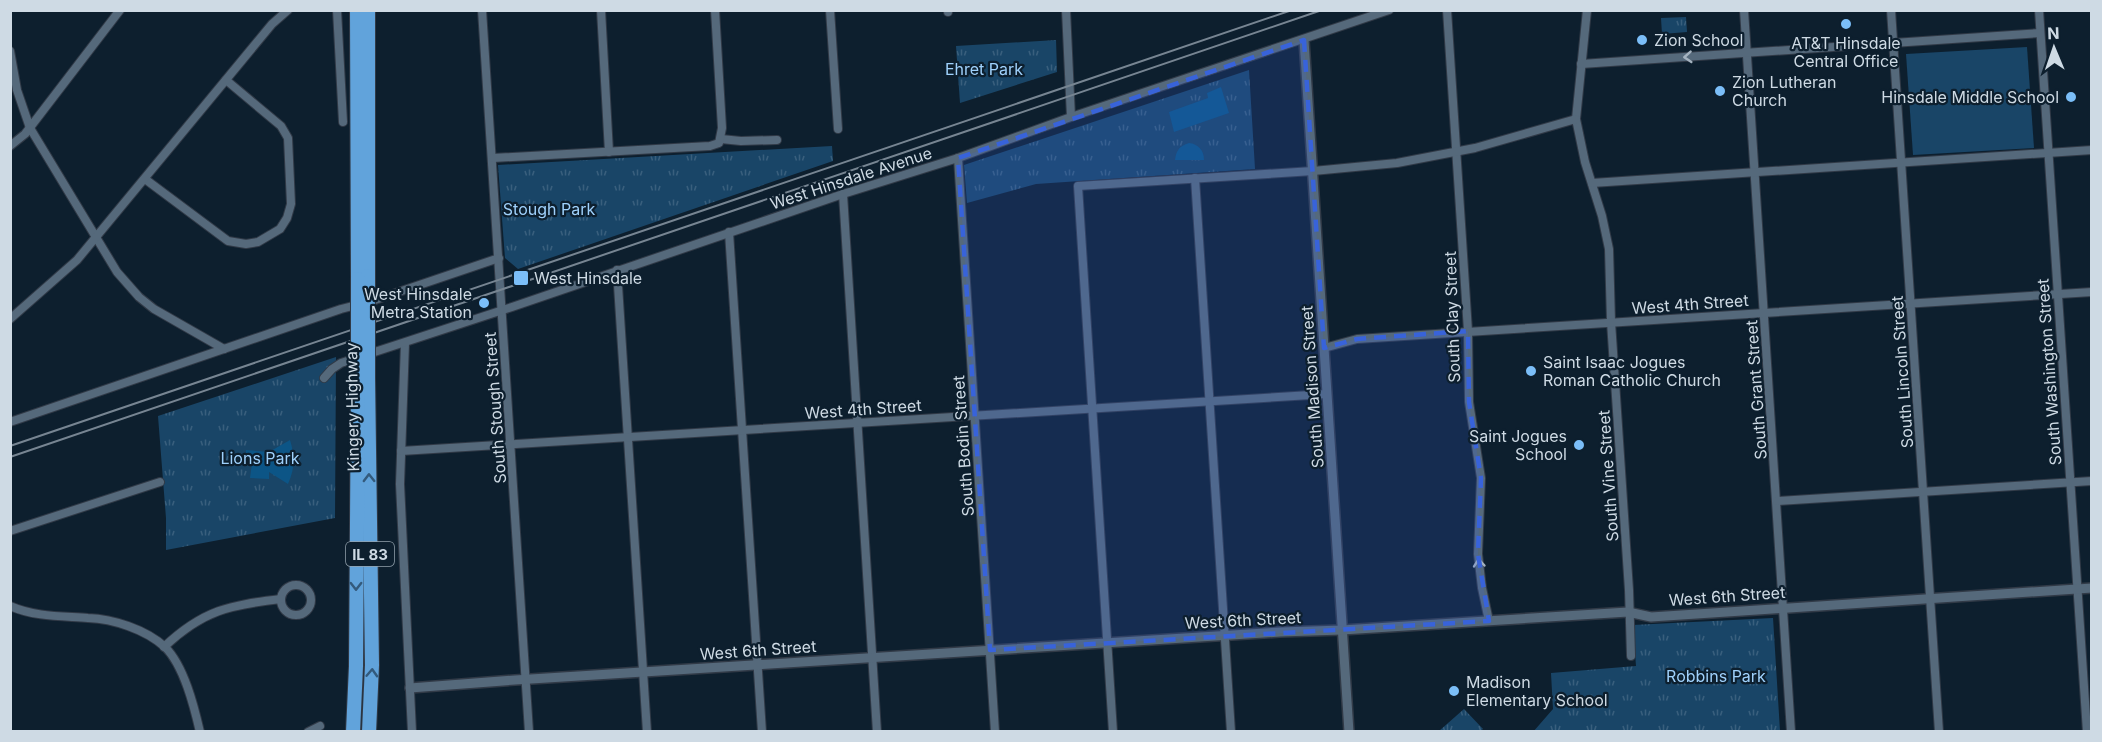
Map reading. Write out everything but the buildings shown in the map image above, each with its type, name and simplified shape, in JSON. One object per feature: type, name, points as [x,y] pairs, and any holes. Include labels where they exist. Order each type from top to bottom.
[{"type":"highway","name":"Kingery Highway","points":[[357,10],[363,277]]},
{"type":"highway","name":"Kingery Highway","points":[[353,732],[363,378],[368,10]]},
{"type":"highway","name":"Kingery Highway","points":[[363,378],[372,665],[369,732]]},
{"type":"street","points":[[10,146],[25,135],[120,10]]},
{"type":"street","points":[[10,319],[77,260],[272,24],[288,10]]},
{"type":"street","points":[[338,10],[343,122]]},
{"type":"street","name":"South Stough Street","points":[[482,10],[529,732]]},
{"type":"street","points":[[601,10],[609,152]]},
{"type":"street","points":[[715,10],[722,128],[720,141]]},
{"type":"street","points":[[830,10],[838,129]]},
{"type":"street","points":[[1066,10],[1071,117]]},
{"type":"street","name":"West Hinsdale Avenue","points":[[324,378],[341,363],[502,311],[843,194],[958,158],[1071,117],[1389,10]]},
{"type":"street","name":"South Clay Street","points":[[1447,10],[1468,331],[1469,402],[1481,478],[1478,554],[1489,621]]},
{"type":"street","name":"South Vine Street","points":[[1587,10],[1576,119],[1582,153],[1602,216],[1609,249],[1611,322],[1629,590],[1631,656]]},
{"type":"street","name":"South Grant Street","points":[[1744,10],[1791,732]]},
{"type":"street","name":"South Lincoln Street","points":[[1892,10],[1939,732]]},
{"type":"street","name":"South Washington Street","points":[[2039,10],[2070,482],[2088,699],[2086,732]]},
{"type":"street","points":[[1581,64],[2040,33]]},
{"type":"street","name":"South Madison Street","points":[[1304,40],[1349,732]]},
{"type":"street","points":[[10,51],[17,90],[30,128],[117,272],[139,297],[169,319],[224,349]]},
{"type":"street","points":[[145,179],[228,241],[246,244],[258,242],[280,229],[287,218],[291,204],[288,138],[281,126],[226,80]]},
{"type":"street","points":[[1113,732],[1078,186],[1390,164],[1456,153],[1576,119]]},
{"type":"street","points":[[493,158],[710,146],[720,141],[777,140]]},
{"type":"street","points":[[1592,183],[2091,150]]},
{"type":"street","name":"South Bodin Street","points":[[958,158],[995,732]]},
{"type":"street","points":[[1196,178],[1231,732]]},
{"type":"street","points":[[843,194],[877,732]]},
{"type":"street","points":[[729,232],[762,732]]},
{"type":"street","points":[[10,422],[499,258]]},
{"type":"street","points":[[617,270],[647,732]]},
{"type":"street","name":"West 4th Street","points":[[1324,348],[1357,339],[2091,292]]},
{"type":"street","points":[[405,343],[400,484],[412,732]]},
{"type":"street","name":"West 4th Street","points":[[401,451],[1327,394]]},
{"type":"street","points":[[1777,501],[2091,481]]},
{"type":"street","points":[[10,531],[160,482]]},
{"type":"street","points":[[295,585],[304,587],[312,600],[309,609],[296,615],[284,608],[281,598],[285,589],[295,585]]},
{"type":"street","name":"West 6th Street","points":[[410,688],[990,650],[1628,612],[1651,616],[2091,588]]},
{"type":"street","points":[[164,647],[181,630],[212,612],[230,606],[281,598]]},
{"type":"street","points":[[10,606],[37,614],[116,622],[145,634],[164,647],[174,660],[186,685],[200,732]]},
{"type":"street","points":[[308,732],[320,726]]},
{"type":"highlighted area","points":[[1304,40],[1324,348],[1357,339],[1468,331],[1469,402],[1481,478],[1478,554],[1489,621],[990,650],[958,158]]},
{"type":"green space","points":[[1686,17],[1687,32],[1662,34],[1661,18]]},
{"type":"green space","name":"Ehret Park","points":[[1056,40],[1057,72],[960,103],[956,46]]},
{"type":"green space","points":[[2027,47],[2034,148],[1913,155],[1906,54]]},
{"type":"green space","points":[[1249,70],[1255,169],[1036,184],[967,203],[964,165]]},
{"type":"green space","name":"Stough Park","points":[[832,146],[833,161],[518,269],[505,258],[498,165]]},
{"type":"green space","name":"Lions Park","points":[[336,357],[335,518],[166,550],[166,518],[158,416]]},
{"type":"green space","name":"Robbins Park","points":[[1773,618],[1780,731],[1533,732],[1553,709],[1551,673],[1636,666],[1633,625]]},
{"type":"green space","points":[[1464,709],[1483,729],[1480,731],[1439,731]]},
{"type":"shaded area","points":[[1221,87],[1229,113],[1174,132],[1169,112],[1208,98],[1207,93]]},
{"type":"shaded area","points":[[1189,143],[1200,148],[1204,160],[1175,160],[1179,149]]},
{"type":"shaded area","points":[[290,440],[294,462],[288,484],[269,472],[269,479],[250,478],[252,463],[245,462],[246,450],[269,452]]},
{"type":"railway","points":[[10,446],[1292,10]]},
{"type":"railway","points":[[10,457],[1322,10]]},
{"type":"place","name":"AT&T Hinsdale Central Office","points":[[1846,24]]},
{"type":"place","name":"Zion School","points":[[1642,40]]},
{"type":"place","name":"Zion Lutheran Church","points":[[1720,91]]},
{"type":"place","name":"Hinsdale Middle School","points":[[2071,97]]},
{"type":"place","name":"West Hinsdale","points":[[521,278]]},
{"type":"place","name":"West Hinsdale Metra Station","points":[[484,303]]},
{"type":"place","name":"Saint Isaac Jogues Roman Catholic Church","points":[[1531,371]]},
{"type":"place","name":"Saint Jogues School","points":[[1579,445]]},
{"type":"place","name":"Madison Elementary School","points":[[1454,691]]}]
